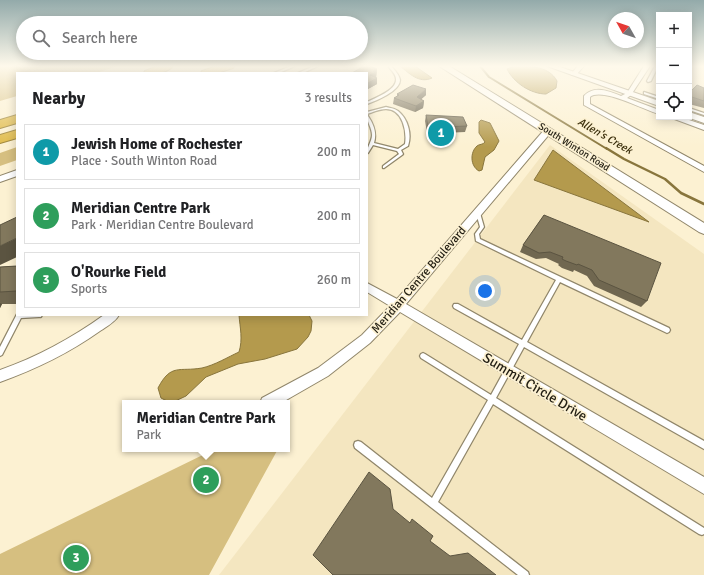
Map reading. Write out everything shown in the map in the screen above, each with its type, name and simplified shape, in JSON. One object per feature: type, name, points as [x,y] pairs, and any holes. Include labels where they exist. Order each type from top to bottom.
[{"type":"highway","points":[[0,124],[16,119]]},
{"type":"highway","points":[[0,139],[16,134]]},
{"type":"main road","name":"South Winton Road","points":[[486,93],[704,229]]},
{"type":"street","points":[[591,93],[587,96],[587,105],[704,169]]},
{"type":"street","points":[[609,93],[656,103]]},
{"type":"street","points":[[618,93],[656,111]]},
{"type":"street","points":[[692,116],[704,120]]},
{"type":"street","points":[[681,120],[704,128]]},
{"type":"street","name":"Meridian Centre Boulevard","points":[[273,400],[290,392],[329,368],[366,339],[398,306],[548,131]]},
{"type":"street","points":[[0,179],[16,173]]},
{"type":"street","name":"Summit Circle Drive","points":[[368,288],[704,486]]},
{"type":"street","points":[[0,376],[38,362],[58,351],[107,316]]},
{"type":"lane","points":[[368,103],[388,93]]},
{"type":"lane","points":[[645,93],[656,97]]},
{"type":"lane","points":[[368,113],[388,108],[395,112],[406,121],[409,138],[407,145],[399,150],[373,144]]},
{"type":"lane","points":[[692,110],[704,114]]},
{"type":"lane","points":[[368,119],[373,127],[374,134],[373,144],[368,151]]},
{"type":"lane","points":[[384,167],[401,154],[399,150]]},
{"type":"lane","points":[[478,212],[482,227],[477,234],[478,240],[667,330]]},
{"type":"lane","points":[[433,504],[559,279]]},
{"type":"lane","points":[[456,306],[704,445]]},
{"type":"lane","points":[[0,353],[19,316]]},
{"type":"lane","points":[[423,356],[702,531]]},
{"type":"lane","points":[[358,445],[525,575]]},
{"type":"shaded area","points":[[0,93],[16,93],[16,96],[0,101]]},
{"type":"shaded area","points":[[481,120],[490,123],[499,141],[494,150],[485,157],[482,170],[479,171],[474,166],[472,155],[478,145],[485,142],[479,133],[479,122]]},
{"type":"shaded area","points":[[550,145],[704,254],[704,575],[219,575]]},
{"type":"shaded area","points":[[16,147],[16,160],[0,166],[0,153]]},
{"type":"shaded area","points":[[553,150],[649,222],[534,180]]},
{"type":"shaded area","points":[[239,316],[310,316],[312,321],[311,331],[308,337],[297,349],[265,359],[238,364],[206,377],[186,396],[177,400],[165,400],[161,398],[158,388],[167,375],[176,370],[207,367],[239,352],[241,338]]},
{"type":"shaded area","points":[[209,452],[276,452],[209,575],[0,575],[0,554]]},
{"type":"building","points":[[422,93],[417,97],[424,101],[416,106],[394,98],[399,95],[397,94]]},
{"type":"building","points":[[692,93],[704,93],[704,101],[692,97]]},
{"type":"building","points":[[426,115],[463,117],[467,126],[444,127],[443,133],[429,132]]},
{"type":"building","points":[[544,215],[661,263],[647,301],[599,280],[592,270],[566,261],[562,259],[563,257],[550,252],[539,253],[523,245]]},
{"type":"building","points":[[16,217],[16,238],[0,246],[0,225]]},
{"type":"building","points":[[16,266],[16,291],[0,292],[0,267]]},
{"type":"building","points":[[369,472],[390,489],[393,509],[410,523],[412,519],[433,536],[430,541],[450,556],[468,553],[496,575],[333,575],[313,555]]},
{"type":"waterway","name":"Allen's Creek","points":[[515,93],[607,149]]},
{"type":"waterway","name":"Allen's Creek","points":[[606,148],[624,159],[665,179],[681,193],[704,204]]},
{"type":"place","name":"Jewish Home of Rochester","points":[[441,133]]},
{"type":"place","name":"Meridian Centre Park","points":[[206,480]]},
{"type":"place","name":"O'Rourke Field","points":[[76,558]]}]
